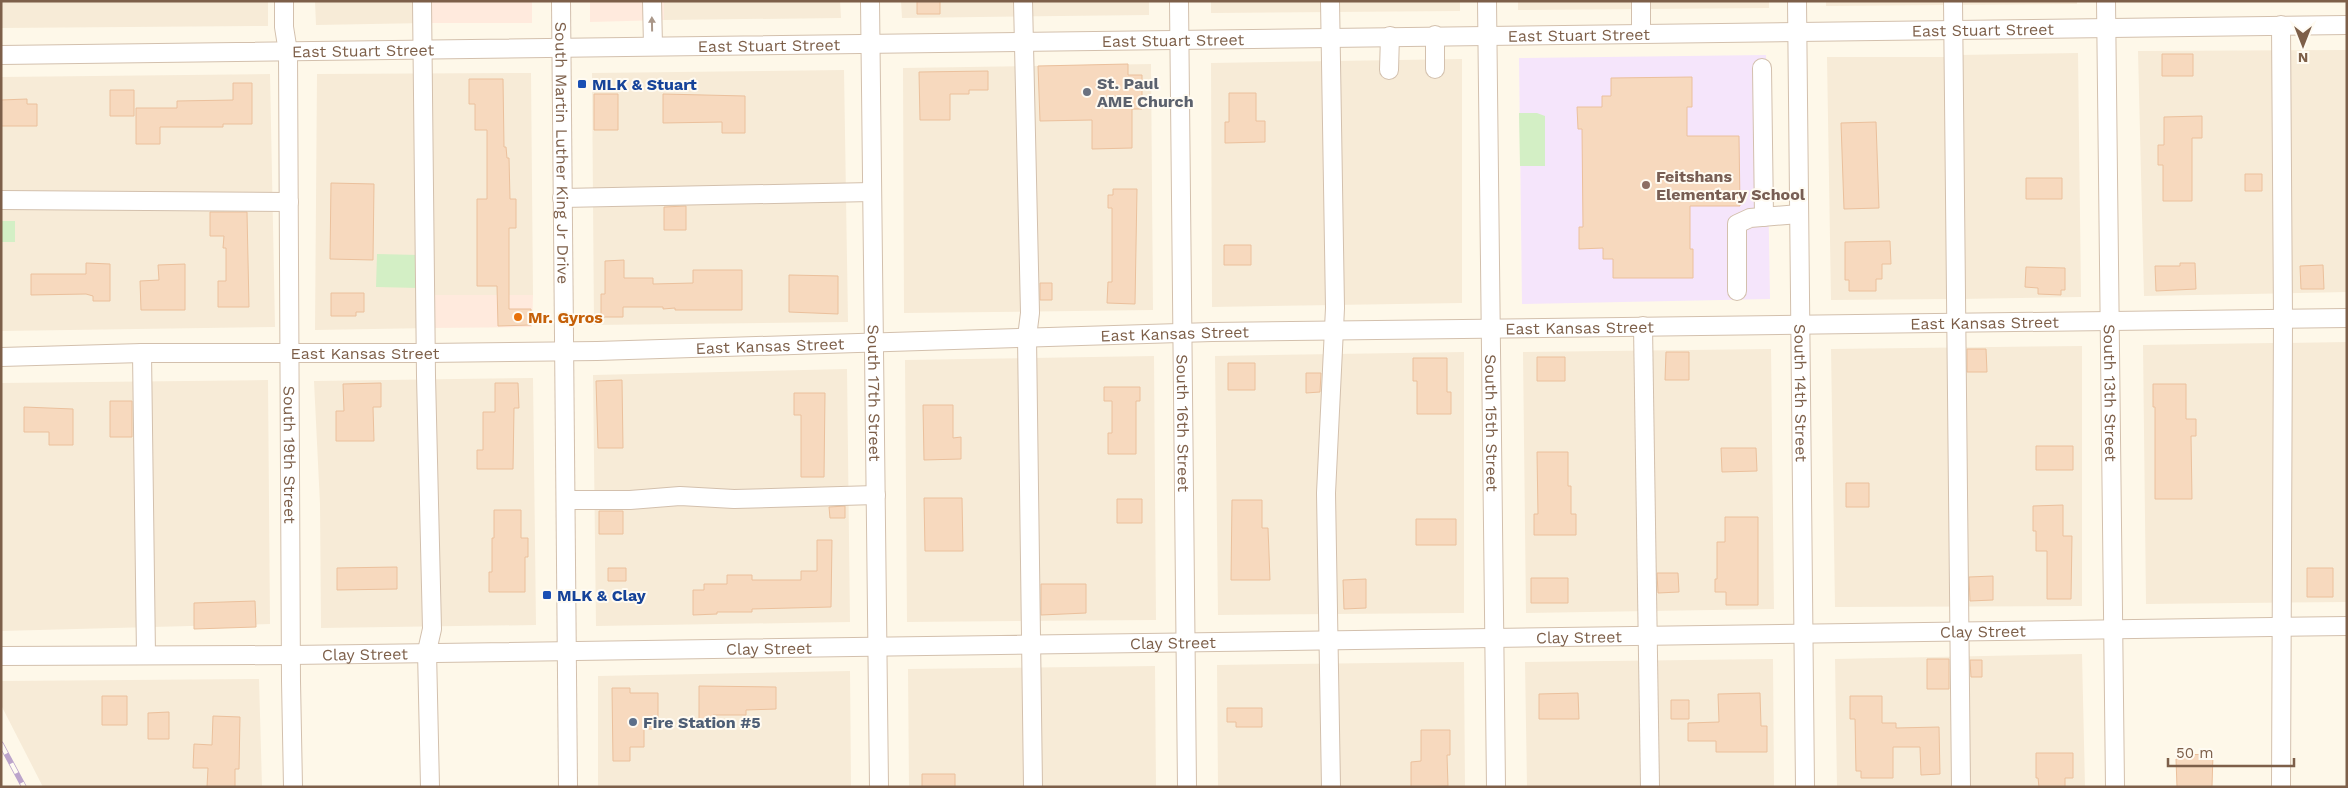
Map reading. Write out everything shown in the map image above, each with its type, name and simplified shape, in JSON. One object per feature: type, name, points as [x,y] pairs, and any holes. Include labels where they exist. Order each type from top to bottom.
[{"type":"street","name":"South 19th Street","points":[[284,1],[284,27],[288,52],[293,787]]},
{"type":"street","points":[[422,1],[426,353],[432,629],[428,651],[430,787]]},
{"type":"street","name":"South Martin Luther King Jr Drive","points":[[561,1],[568,787]]},
{"type":"street","points":[[652,1],[653,46]]},
{"type":"street","name":"South 17th Street","points":[[870,1],[879,787]]},
{"type":"street","points":[[1023,1],[1030,313],[1027,337],[1033,787]]},
{"type":"street","name":"South 16th Street","points":[[1179,1],[1187,787]]},
{"type":"street","points":[[1330,1],[1335,308],[1326,493],[1331,787]]},
{"type":"street","name":"South 15th Street","points":[[1487,1],[1496,787]]},
{"type":"street","points":[[1641,1],[1641,33]]},
{"type":"street","name":"South 14th Street","points":[[1797,1],[1805,787]]},
{"type":"street","points":[[1953,1],[1961,787]]},
{"type":"street","name":"South 13th Street","points":[[2106,1],[2115,787]]},
{"type":"street","points":[[2281,25],[2283,319],[2281,787]]},
{"type":"street","name":"East Stuart Street","points":[[1,55],[2106,26],[2347,25]]},
{"type":"street","points":[[1435,35],[1435,69]]},
{"type":"street","points":[[1389,70],[1390,36]]},
{"type":"street","points":[[1762,68],[1764,217]]},
{"type":"street","points":[[562,198],[872,192]]},
{"type":"street","points":[[1,200],[289,202]]},
{"type":"street","points":[[1737,291],[1737,224],[1750,218],[1799,214]]},
{"type":"street","name":"East Kansas Street","points":[[1,357],[142,353],[564,351],[874,341],[1333,330],[2347,318]]},
{"type":"street","points":[[1643,326],[1650,787]]},
{"type":"street","points":[[142,353],[146,655]]},
{"type":"street","points":[[566,500],[630,500],[680,496],[734,499],[876,495]]},
{"type":"street","name":"Clay Street","points":[[1,656],[291,654],[1804,633],[1959,633],[2347,626]]},
{"type":"shaded area","points":[[1,1],[268,1],[268,26],[1,28]]},
{"type":"shaded area","points":[[315,1],[426,1],[426,23],[316,25]]},
{"type":"shaded area","points":[[426,1],[532,1],[532,23],[426,23]]},
{"type":"shaded area","points":[[590,1],[664,1],[664,20],[590,22]]},
{"type":"shaded area","points":[[664,1],[840,1],[841,18],[664,20]]},
{"type":"shaded area","points":[[901,1],[1149,1],[1149,15],[902,18]]},
{"type":"shaded area","points":[[1211,1],[1460,1],[1460,11],[1211,13]]},
{"type":"shaded area","points":[[1518,1],[1769,1],[1769,8],[1518,10]]},
{"type":"shaded area","points":[[1826,1],[2077,1],[2077,4],[1826,6]]},
{"type":"shaded area","points":[[2347,50],[2347,292],[2144,296],[2138,51]]},
{"type":"shaded area","points":[[2078,53],[2081,297],[1961,299],[1959,55]]},
{"type":"shaded area","points":[[1766,55],[1770,299],[1522,304],[1519,58]]},
{"type":"shaded area","points":[[1827,57],[1949,57],[1951,299],[1831,300]]},
{"type":"shaded area","points":[[1462,59],[1462,303],[1212,307],[1211,63]]},
{"type":"shaded area","points":[[1151,64],[1153,310],[904,313],[903,68]]},
{"type":"shaded area","points":[[844,70],[848,322],[594,325],[592,73]]},
{"type":"shaded area","points":[[531,73],[533,295],[430,295],[431,328],[315,330],[317,74]]},
{"type":"shaded area","points":[[270,74],[275,327],[1,331],[1,77]]},
{"type":"shaded area","points":[[430,295],[533,295],[532,327],[431,328]]},
{"type":"shaded area","points":[[2347,342],[2347,602],[2146,604],[2143,345]]},
{"type":"shaded area","points":[[2082,346],[2082,606],[1835,607],[1831,349]]},
{"type":"shaded area","points":[[1771,349],[1774,609],[1526,613],[1523,352]]},
{"type":"shaded area","points":[[1464,352],[1464,613],[1218,615],[1215,356]]},
{"type":"shaded area","points":[[1154,356],[1156,620],[907,622],[905,360]]},
{"type":"shaded area","points":[[847,369],[850,622],[596,626],[593,375]]},
{"type":"shaded area","points":[[533,378],[536,625],[321,628],[320,504],[314,381]]},
{"type":"shaded area","points":[[268,380],[270,624],[1,631],[1,383]]},
{"type":"shaded area","points":[[2082,654],[2085,787],[1837,787],[1835,659]]},
{"type":"shaded area","points":[[1773,659],[1774,787],[1527,787],[1525,662]]},
{"type":"shaded area","points":[[1464,662],[1465,787],[1218,787],[1217,665]]},
{"type":"shaded area","points":[[1155,666],[1156,787],[909,787],[908,669]]},
{"type":"shaded area","points":[[850,671],[851,787],[598,787],[598,676]]},
{"type":"shaded area","points":[[259,679],[262,787],[43,787],[1,705],[1,681]]},
{"type":"green space","points":[[1519,113],[1537,113],[1545,116],[1545,166],[1520,166]]},
{"type":"green space","points":[[1,221],[15,221],[15,242],[1,242]]},
{"type":"green space","points":[[377,254],[419,255],[419,288],[376,287]]},
{"type":"building","points":[[917,1],[940,1],[940,14],[917,14]]},
{"type":"building","points":[[2162,54],[2193,54],[2193,76],[2162,76]]},
{"type":"building","points":[[1128,64],[1128,75],[1142,75],[1142,109],[1132,109],[1132,148],[1092,149],[1092,120],[1040,121],[1038,66]]},
{"type":"building","points":[[988,71],[988,90],[969,90],[969,94],[950,94],[950,120],[920,120],[919,72]]},
{"type":"building","points":[[1692,77],[1692,107],[1687,107],[1687,136],[1739,136],[1740,206],[1690,206],[1690,249],[1693,249],[1693,278],[1613,278],[1613,259],[1603,259],[1603,248],[1579,249],[1579,227],[1583,227],[1582,129],[1578,129],[1577,107],[1602,107],[1602,96],[1611,96],[1611,78]]},
{"type":"building","points":[[469,79],[503,79],[504,147],[506,147],[507,158],[509,158],[510,199],[516,199],[516,228],[509,228],[509,309],[531,309],[531,325],[498,326],[497,286],[477,286],[477,199],[487,199],[487,130],[475,130],[475,104],[469,104]]},
{"type":"building","points":[[233,83],[252,83],[252,124],[223,124],[223,127],[160,127],[160,144],[136,144],[136,108],[177,108],[177,101],[233,100]]},
{"type":"building","points":[[110,90],[134,90],[134,116],[110,116]]},
{"type":"building","points":[[1229,93],[1256,93],[1256,121],[1265,121],[1265,142],[1225,143],[1225,122],[1229,122]]},
{"type":"building","points":[[594,94],[618,94],[618,130],[594,130]]},
{"type":"building","points":[[663,94],[745,96],[745,133],[722,133],[722,122],[663,123]]},
{"type":"building","points":[[27,99],[27,104],[37,104],[37,126],[1,126],[1,100]]},
{"type":"building","points":[[2202,116],[2202,138],[2192,138],[2192,201],[2163,201],[2163,165],[2158,165],[2158,145],[2164,145],[2164,117]]},
{"type":"building","points":[[1876,122],[1879,208],[1844,209],[1841,123]]},
{"type":"building","points":[[2245,174],[2262,174],[2262,191],[2245,191]]},
{"type":"building","points":[[2026,178],[2062,178],[2062,199],[2026,199]]},
{"type":"building","points":[[331,183],[374,184],[373,260],[330,259]]},
{"type":"building","points":[[1113,189],[1137,189],[1135,304],[1107,303],[1108,282],[1112,282],[1112,208],[1108,208],[1108,195],[1113,195]]},
{"type":"building","points":[[686,206],[686,230],[664,230],[664,207]]},
{"type":"building","points":[[210,212],[247,212],[249,307],[218,307],[218,281],[226,281],[226,248],[223,248],[224,236],[210,236]]},
{"type":"building","points":[[1890,241],[1891,264],[1882,264],[1882,279],[1876,279],[1876,291],[1849,291],[1849,280],[1845,280],[1845,242]]},
{"type":"building","points":[[1224,245],[1251,245],[1251,265],[1224,265]]},
{"type":"building","points":[[624,260],[624,278],[653,278],[653,284],[693,283],[693,270],[742,270],[742,310],[675,310],[675,308],[663,309],[663,307],[623,307],[623,317],[601,317],[601,294],[605,294],[605,261]]},
{"type":"building","points":[[86,263],[110,264],[110,301],[93,301],[93,296],[86,294],[31,295],[31,274],[86,274]]},
{"type":"building","points":[[2180,263],[2195,263],[2196,289],[2156,291],[2155,266],[2180,266]]},
{"type":"building","points":[[185,264],[185,310],[141,310],[140,281],[159,280],[158,265]]},
{"type":"building","points":[[2323,265],[2324,289],[2301,289],[2300,266]]},
{"type":"building","points":[[2026,267],[2065,268],[2065,290],[2061,290],[2061,295],[2038,294],[2038,288],[2025,287]]},
{"type":"building","points":[[789,275],[838,276],[838,314],[789,312]]},
{"type":"building","points":[[1040,283],[1052,283],[1052,300],[1040,300]]},
{"type":"building","points":[[331,293],[364,293],[364,312],[356,312],[356,316],[331,316]]},
{"type":"building","points":[[1967,349],[1986,349],[1987,372],[1967,372]]},
{"type":"building","points":[[1666,352],[1689,352],[1689,380],[1665,380]]},
{"type":"building","points":[[1537,357],[1565,357],[1565,381],[1537,381]]},
{"type":"building","points":[[1413,358],[1447,358],[1447,392],[1451,392],[1451,414],[1417,414],[1417,381],[1413,381]]},
{"type":"building","points":[[1228,363],[1255,363],[1255,390],[1228,390]]},
{"type":"building","points":[[1306,373],[1321,373],[1320,392],[1306,393]]},
{"type":"building","points":[[622,380],[623,448],[598,448],[596,381]]},
{"type":"building","points":[[381,383],[381,407],[373,407],[374,441],[336,441],[336,411],[344,411],[343,384]]},
{"type":"building","points":[[495,383],[518,383],[519,408],[514,408],[513,469],[477,469],[477,450],[483,450],[483,412],[495,412]]},
{"type":"building","points":[[2153,384],[2186,384],[2186,419],[2196,419],[2196,436],[2191,436],[2192,499],[2155,499],[2155,407],[2153,407]]},
{"type":"building","points":[[1104,387],[1140,387],[1140,401],[1136,401],[1136,454],[1108,454],[1108,433],[1112,433],[1112,401],[1104,401]]},
{"type":"building","points":[[794,393],[825,393],[824,477],[801,477],[801,415],[794,415]]},
{"type":"building","points":[[110,401],[132,401],[132,437],[110,437]]},
{"type":"building","points":[[923,405],[953,405],[953,438],[961,437],[961,459],[924,460]]},
{"type":"building","points":[[24,407],[73,409],[73,445],[49,445],[49,432],[24,432]]},
{"type":"building","points":[[2036,446],[2073,446],[2073,470],[2036,470]]},
{"type":"building","points":[[1721,448],[1756,448],[1757,471],[1722,472]]},
{"type":"building","points":[[1537,452],[1568,452],[1568,486],[1571,486],[1571,514],[1576,514],[1576,535],[1534,535],[1534,514],[1538,514]]},
{"type":"building","points":[[1846,483],[1869,483],[1869,507],[1846,507]]},
{"type":"building","points":[[924,498],[962,498],[963,551],[925,551]]},
{"type":"building","points":[[1117,499],[1142,499],[1142,523],[1117,523]]},
{"type":"building","points":[[1232,500],[1262,500],[1262,528],[1268,528],[1270,580],[1231,580]]},
{"type":"building","points":[[2063,505],[2063,536],[2072,536],[2071,599],[2047,599],[2047,551],[2036,551],[2036,531],[2033,531],[2033,506]]},
{"type":"building","points":[[845,506],[845,518],[830,518],[829,507]]},
{"type":"building","points":[[494,510],[521,510],[521,538],[528,538],[528,557],[525,557],[525,592],[489,592],[489,572],[492,572]]},
{"type":"building","points":[[599,511],[623,511],[623,534],[599,534]]},
{"type":"building","points":[[1725,517],[1758,517],[1758,605],[1726,605],[1726,592],[1715,592],[1717,542],[1725,542]]},
{"type":"building","points":[[1416,519],[1456,519],[1456,545],[1416,545]]},
{"type":"building","points":[[817,540],[832,540],[831,607],[752,609],[752,612],[717,612],[717,614],[693,615],[693,590],[704,590],[704,584],[727,584],[727,575],[752,575],[752,580],[801,580],[801,571],[817,571]]},
{"type":"building","points":[[397,567],[397,589],[337,590],[337,568]]},
{"type":"building","points":[[608,568],[626,568],[626,581],[608,581]]},
{"type":"building","points":[[2307,568],[2333,568],[2333,597],[2307,597]]},
{"type":"building","points":[[1657,573],[1678,573],[1679,592],[1658,593]]},
{"type":"building","points":[[1993,576],[1993,600],[1970,601],[1969,577]]},
{"type":"building","points":[[1531,578],[1568,578],[1568,603],[1531,603]]},
{"type":"building","points":[[1366,579],[1366,608],[1344,609],[1343,580]]},
{"type":"building","points":[[1041,584],[1086,584],[1086,613],[1041,615]]},
{"type":"building","points":[[255,601],[256,627],[194,629],[194,603]]},
{"type":"building","points":[[1927,659],[1949,659],[1949,689],[1927,689]]},
{"type":"building","points":[[1970,660],[1982,660],[1982,677],[1971,677]]},
{"type":"building","points":[[699,686],[776,687],[776,709],[746,710],[746,715],[713,715],[713,726],[699,726]]},
{"type":"building","points":[[612,688],[630,688],[630,693],[658,693],[658,729],[644,729],[644,747],[630,747],[630,761],[613,761]]},
{"type":"building","points":[[1578,693],[1579,719],[1539,719],[1539,694]]},
{"type":"building","points":[[1760,693],[1761,726],[1767,726],[1767,752],[1716,752],[1716,741],[1688,741],[1688,723],[1719,722],[1718,694]]},
{"type":"building","points":[[102,696],[127,696],[127,725],[102,725]]},
{"type":"building","points":[[1850,696],[1882,696],[1882,723],[1896,723],[1896,728],[1939,727],[1940,774],[1921,775],[1920,747],[1893,747],[1893,778],[1861,778],[1861,771],[1856,771],[1855,719],[1850,719]]},
{"type":"building","points":[[1671,700],[1689,700],[1689,719],[1671,719]]},
{"type":"building","points":[[1227,708],[1262,708],[1262,727],[1236,727],[1236,722],[1227,722]]},
{"type":"building","points":[[169,712],[169,739],[148,739],[148,713]]},
{"type":"building","points":[[213,716],[240,717],[239,769],[235,769],[235,787],[207,787],[208,768],[193,768],[194,744],[212,745]]},
{"type":"building","points":[[1421,730],[1450,730],[1450,755],[1447,755],[1448,786],[1411,787],[1411,762],[1421,761]]},
{"type":"building","points":[[2036,753],[2073,753],[2073,778],[2065,778],[2065,787],[2039,787],[2038,778],[2036,778]]},
{"type":"building","points":[[2213,754],[2212,787],[2177,787],[2176,759],[2181,759],[2181,755]]},
{"type":"building","points":[[922,774],[955,774],[955,787],[922,787]]},
{"type":"railway","points":[[1,744],[24,787]]},
{"type":"place","name":"MLK & Stuart","points":[[582,84]]},
{"type":"place","name":"St. Paul AME Church","points":[[1087,92]]},
{"type":"place","name":"Feitshans Elementary School","points":[[1646,185]]},
{"type":"place","name":"Mr. Gyros","points":[[518,317]]},
{"type":"place","name":"MLK & Clay","points":[[547,595]]},
{"type":"place","name":"Fire Station #5","points":[[633,722]]}]
